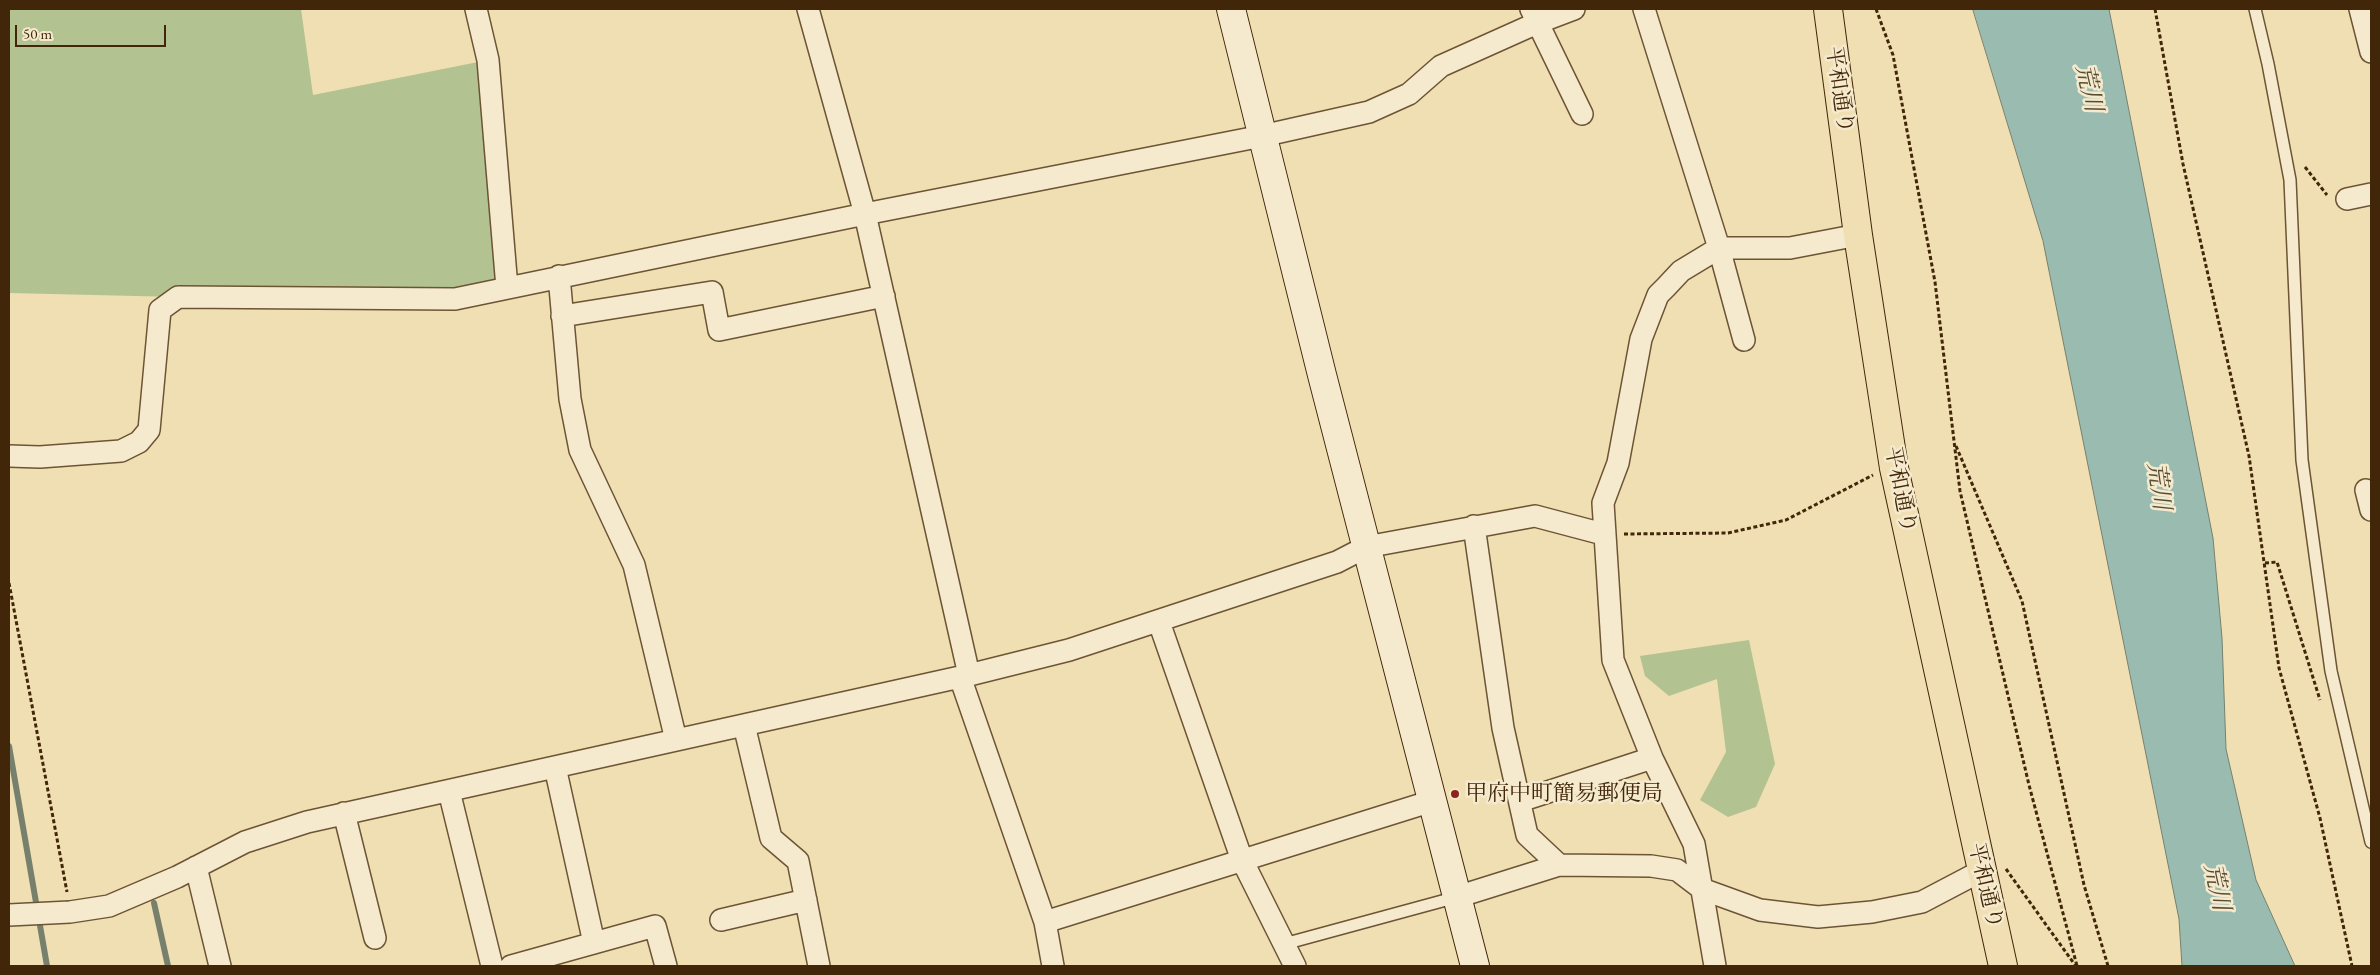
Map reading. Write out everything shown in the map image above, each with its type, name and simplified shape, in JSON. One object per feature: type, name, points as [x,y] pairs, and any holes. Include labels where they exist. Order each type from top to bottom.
[{"type":"highway","name":"平和通り","points":[[1828,9],[1858,236],[1894,468],[2003,966]]},
{"type":"street","points":[[476,9],[488,60],[507,288]]},
{"type":"street","points":[[808,9],[865,214],[965,676],[1045,922],[1053,966]]},
{"type":"street","points":[[1231,9],[1366,547],[1475,966]]},
{"type":"street","points":[[9,456],[40,457],[121,451],[139,442],[149,430],[160,310],[178,297],[455,300],[559,276],[1262,136],[1369,112],[1410,94],[1441,66],[1534,16],[1574,9]]},
{"type":"street","points":[[1644,9],[1719,248],[1744,340]]},
{"type":"street","points":[[2360,9],[2371,52]]},
{"type":"street","points":[[1534,16],[1582,114]]},
{"type":"street","points":[[2347,199],[2371,194]]},
{"type":"street","points":[[1715,966],[1694,844],[1652,758],[1613,660],[1603,534],[1603,502],[1618,463],[1641,339],[1658,295],[1681,271],[1719,248],[1790,248],[1858,236]]},
{"type":"street","points":[[559,276],[570,399],[580,450],[634,565],[676,740]]},
{"type":"street","points":[[562,316],[712,292],[719,330],[884,296]]},
{"type":"street","points":[[11,915],[70,912],[109,906],[196,867],[245,842],[307,822],[965,676],[1069,650],[1337,562],[1366,547],[1535,516],[1603,534]]},
{"type":"street","points":[[1474,526],[1503,728],[1527,835],[1559,865]]},
{"type":"street","points":[[1159,622],[1242,860],[1295,966]]},
{"type":"street","points":[[744,725],[771,838],[798,861],[819,966]]},
{"type":"street","points":[[1520,801],[1652,758]]},
{"type":"street","points":[[555,767],[594,943]]},
{"type":"street","points":[[449,790],[492,966]]},
{"type":"street","points":[[1045,922],[1432,801]]},
{"type":"street","points":[[344,813],[375,938]]},
{"type":"street","points":[[1457,897],[1559,865],[1650,866],[1677,870],[1702,889],[1760,910],[1818,917],[1872,912],[1922,902],[1981,871]]},
{"type":"street","points":[[196,867],[220,966]]},
{"type":"street","points":[[721,920],[806,900]]},
{"type":"street","points":[[511,966],[656,926],[666,966]]},
{"type":"lane","points":[[2255,9],[2290,180],[2302,460],[2331,671],[2371,842]]},
{"type":"lane","points":[[1284,944],[1457,897]]},
{"type":"path","points":[[1876,9],[1893,55],[1935,282],[1960,490],[2030,785],[2076,966]]},
{"type":"path","points":[[2156,9],[2183,164],[2249,456],[2279,668],[2320,818],[2352,966]]},
{"type":"path","points":[[2283,139],[2326,195],[2347,199]]},
{"type":"path","points":[[1954,441],[2022,601],[2084,884],[2108,966]]},
{"type":"path","points":[[1603,534],[1728,533],[1757,527],[1786,520],[1862,479],[1894,468]]},
{"type":"path","points":[[2265,563],[2277,562],[2321,703]]},
{"type":"path","points":[[9,583],[70,912]]},
{"type":"path","points":[[1981,871],[2008,869],[2076,966]]},
{"type":"green space","points":[[9,9],[301,9],[313,95],[488,60],[507,288],[178,297],[9,293]]},
{"type":"green space","points":[[1749,640],[1775,764],[1756,807],[1728,817],[1700,800],[1726,752],[1717,679],[1669,696],[1645,676],[1640,656]]},
{"type":"water","name":"荒川","points":[[1973,9],[2109,9],[2213,538],[2222,638],[2226,749],[2256,880],[2295,966],[2182,966],[2179,919],[2043,241]]},
{"type":"waterway","points":[[9,746],[47,966]]},
{"type":"waterway","points":[[154,903],[168,966]]},
{"type":"place","name":"甲府中町簡易郵便局","points":[[1455,794]]}]
